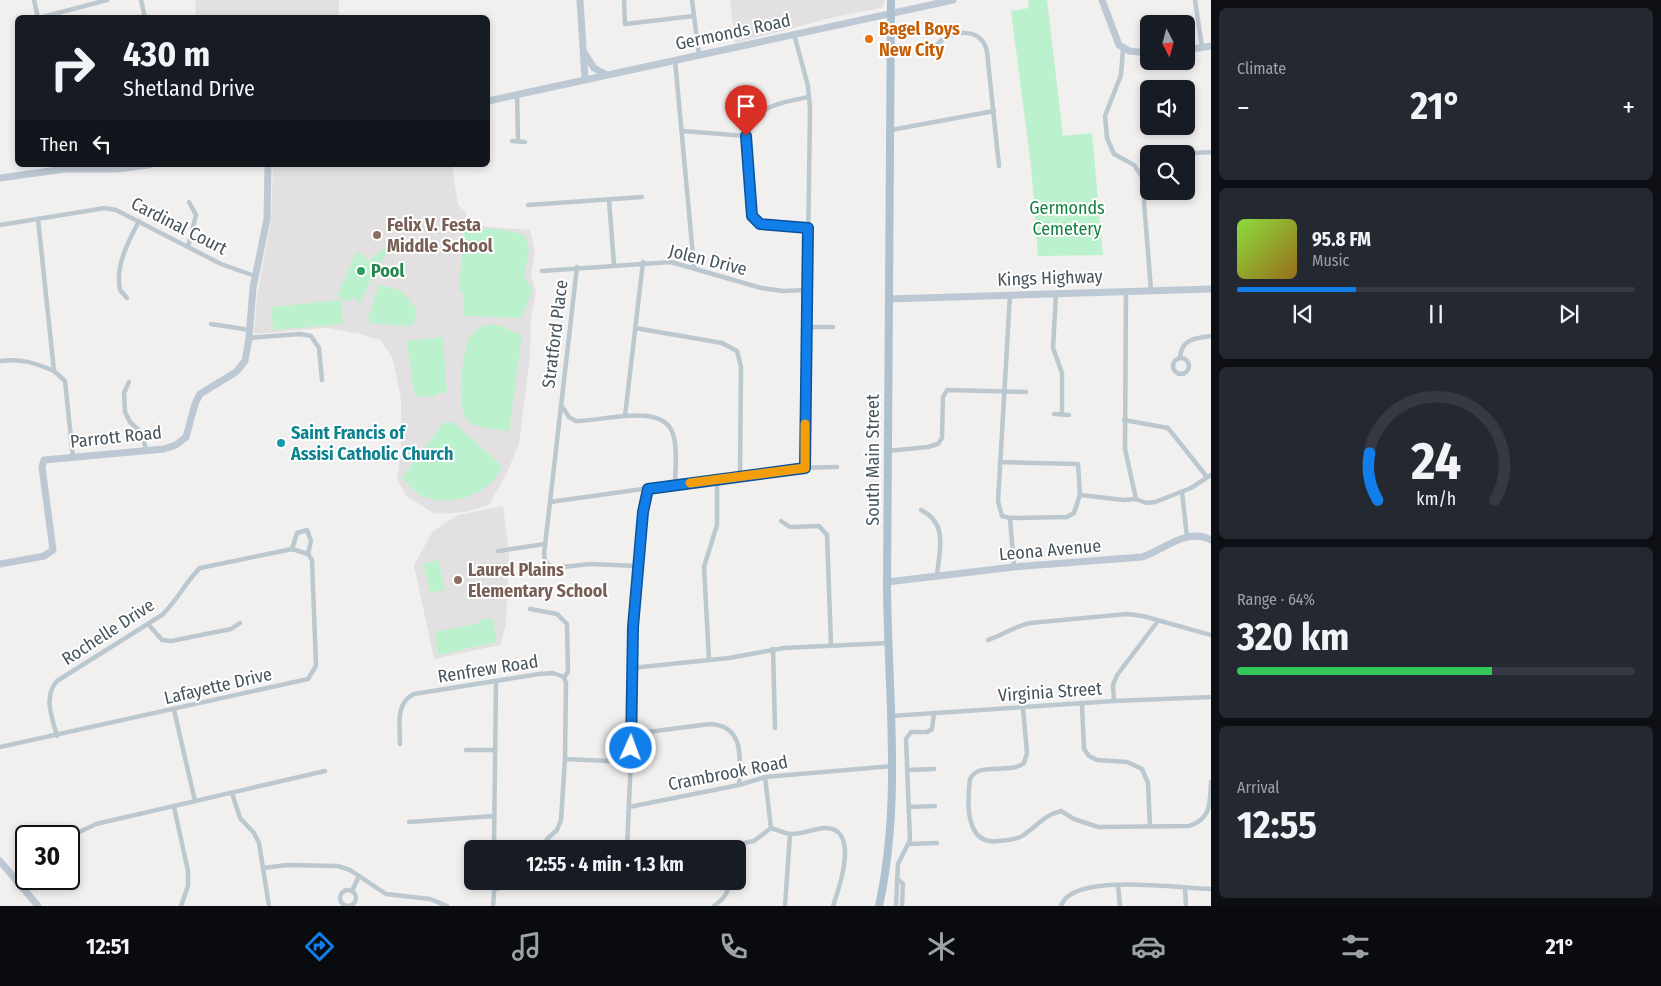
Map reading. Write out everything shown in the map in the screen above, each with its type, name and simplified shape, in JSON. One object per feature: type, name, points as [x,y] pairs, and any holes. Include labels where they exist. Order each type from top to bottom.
[{"type":"main road","name":"South Main Street","points":[[879,906],[890,834],[893,766],[887,582],[891,0]]},
{"type":"street","points":[[34,0],[37,15]]},
{"type":"street","points":[[50,15],[107,0]]},
{"type":"street","points":[[141,0],[144,15]]},
{"type":"street","points":[[490,101],[585,79],[580,0]]},
{"type":"street","points":[[624,0],[625,24],[694,16]]},
{"type":"street","points":[[692,0],[699,55]]},
{"type":"street","name":"Germonds Road","points":[[585,79],[953,0]]},
{"type":"street","points":[[1102,0],[1116,41],[1123,49],[1140,52]]},
{"type":"street","points":[[1195,0],[1202,47]]},
{"type":"street","points":[[936,46],[945,37],[966,33],[975,34],[982,38],[987,52],[999,166]]},
{"type":"street","points":[[794,34],[810,97],[805,468]]},
{"type":"street","points":[[1195,48],[1211,46]]},
{"type":"street","points":[[1123,49],[1121,75],[1104,119],[1108,142],[1112,152],[1134,165],[1142,177],[1151,290]]},
{"type":"street","points":[[583,50],[592,67],[600,73],[608,74]]},
{"type":"street","points":[[675,60],[694,267]]},
{"type":"street","points":[[517,94],[518,141]]},
{"type":"street","points":[[808,228],[760,224],[752,216],[746,136],[754,122],[767,108],[810,97]]},
{"type":"street","points":[[891,130],[994,111]]},
{"type":"street","points":[[683,131],[746,136]]},
{"type":"street","points":[[512,141],[525,142]]},
{"type":"street","points":[[1195,153],[1211,152]]},
{"type":"street","points":[[0,178],[65,169],[117,169],[133,167]]},
{"type":"street","name":"Parrott Road","points":[[0,564],[44,556],[52,552],[53,543],[42,464],[46,460],[172,447],[183,440],[189,431],[198,398],[209,388],[239,369],[246,358],[255,276],[267,219],[268,167]]},
{"type":"street","points":[[528,205],[642,197]]},
{"type":"street","points":[[609,200],[614,264]]},
{"type":"street","points":[[188,247],[196,215],[189,202]]},
{"type":"street","name":"Cardinal Court","points":[[0,224],[105,208],[116,210],[221,264],[255,276]]},
{"type":"street","points":[[38,219],[54,370]]},
{"type":"street","points":[[127,298],[120,290],[122,256],[139,221]]},
{"type":"street","points":[[625,416],[642,262]]},
{"type":"street","name":"Jolen Drive","points":[[542,271],[642,262],[671,262],[771,290],[807,290]]},
{"type":"street","name":"Stratford Place","points":[[577,267],[561,404],[569,417],[576,420],[625,416],[657,418],[670,428],[675,442],[675,485]]},
{"type":"street","name":"Kings Highway","points":[[890,299],[1211,289]]},
{"type":"street","points":[[1126,291],[1125,449],[1136,499]]},
{"type":"street","points":[[1056,293],[1053,348],[1062,373],[1062,414]]},
{"type":"street","points":[[1000,462],[1078,464],[1080,495],[1077,508],[1072,516],[1010,518],[1002,516],[999,510],[1000,462],[1010,295]]},
{"type":"street","points":[[211,324],[250,334],[300,334],[311,336],[319,348],[322,380]]},
{"type":"street","points":[[807,327],[834,327]]},
{"type":"street","points":[[635,328],[722,343],[737,351],[741,367],[740,476]]},
{"type":"street","points":[[1180,358],[1181,348],[1188,340],[1211,336]]},
{"type":"street","points":[[0,361],[16,359],[30,361],[54,370],[66,381],[73,457]]},
{"type":"street","points":[[129,382],[124,393],[125,412],[128,420],[142,432],[146,450]]},
{"type":"street","points":[[888,450],[928,447],[938,444],[942,438],[943,397],[947,390],[1026,392]]},
{"type":"street","points":[[561,404],[545,544],[545,561],[553,568],[590,564],[638,566]]},
{"type":"street","points":[[1054,414],[1069,415]]},
{"type":"street","points":[[1080,495],[1124,500],[1136,499],[1146,503],[1155,502],[1182,492],[1209,476],[1168,428],[1124,420]]},
{"type":"street","points":[[550,502],[805,468],[837,467]]},
{"type":"street","points":[[709,660],[704,567],[717,525],[717,479]]},
{"type":"street","points":[[627,840],[632,734],[633,627],[643,512],[648,489]]},
{"type":"street","points":[[1182,492],[1187,536],[1211,540]]},
{"type":"street","points":[[921,510],[929,514],[939,524],[937,576]]},
{"type":"street","points":[[1010,518],[1014,567]]},
{"type":"street","points":[[781,521],[790,526],[819,526],[826,535],[831,644]]},
{"type":"street","points":[[292,549],[297,533],[307,530],[312,541],[308,554]]},
{"type":"street","name":"Leona Avenue","points":[[887,582],[1014,567],[1142,557],[1155,553],[1187,536]]},
{"type":"street","points":[[498,551],[545,544]]},
{"type":"street","name":"Rochelle Drive","points":[[56,736],[50,705],[52,687],[57,681],[148,624],[173,605],[193,574],[200,568],[292,549],[308,554]]},
{"type":"street","name":"Lafayette Drive","points":[[0,747],[174,710],[298,682],[308,678],[316,666],[314,570],[308,554]]},
{"type":"street","points":[[530,609],[557,614],[567,624],[568,672],[564,677]]},
{"type":"street","points":[[988,640],[1006,634],[1020,625],[1030,623],[1126,614],[1143,616],[1211,635]]},
{"type":"street","points":[[1114,701],[1113,685],[1117,674],[1158,621]]},
{"type":"street","points":[[148,624],[162,640],[171,641],[231,629],[240,623]]},
{"type":"street","points":[[632,668],[709,660],[773,649],[831,644],[888,643]]},
{"type":"street","points":[[773,649],[775,728]]},
{"type":"street","name":"Renfrew Road","points":[[400,744],[401,710],[406,697],[414,694],[553,673],[564,677],[566,684],[566,759],[561,820],[557,830],[547,840]]},
{"type":"street","points":[[494,840],[496,681]]},
{"type":"street","name":"Virginia Street","points":[[891,716],[1082,705],[1114,701],[1211,697]]},
{"type":"street","points":[[1082,705],[1084,749],[1089,756],[1096,760],[1127,762],[1142,769],[1148,783],[1150,826]]},
{"type":"street","points":[[1023,708],[1026,753],[1024,762],[1014,768],[979,771],[970,779],[971,826],[975,834],[982,840],[993,842],[1020,838],[1050,814],[1061,812],[1074,820],[1098,827],[1189,826],[1200,823],[1207,816],[1211,782]]},
{"type":"street","points":[[174,710],[195,801]]},
{"type":"street","points":[[896,906],[899,860],[909,844],[907,736],[911,732],[932,729],[934,713]]},
{"type":"street","points":[[632,734],[710,724],[721,725],[729,729],[735,736],[740,758],[739,785]]},
{"type":"street","points":[[466,750],[495,750]]},
{"type":"street","points":[[566,759],[630,762]]},
{"type":"street","name":"Crambrook Road","points":[[628,807],[739,785],[765,777],[893,766]]},
{"type":"street","points":[[907,770],[934,768]]},
{"type":"street","points":[[80,832],[96,824],[326,771]]},
{"type":"street","points":[[765,777],[771,828]]},
{"type":"street","points":[[232,793],[240,818],[254,833],[259,842],[269,906]]},
{"type":"street","points":[[908,807],[935,806]]},
{"type":"street","points":[[174,807],[188,872],[188,886],[182,906]]},
{"type":"street","points":[[409,822],[494,816]]},
{"type":"street","points":[[771,828],[790,834],[825,828],[833,829],[840,835],[845,858],[844,877],[833,906]]},
{"type":"street","points":[[746,843],[754,841],[771,828]]},
{"type":"street","points":[[785,906],[790,834]]},
{"type":"street","points":[[909,844],[937,843]]},
{"type":"street","points":[[0,861],[15,878]]},
{"type":"street","points":[[263,868],[287,865],[338,866],[350,870],[386,894],[430,900],[447,906]]},
{"type":"street","points":[[352,891],[359,876]]},
{"type":"street","points":[[897,878],[903,884],[902,906]]},
{"type":"street","points":[[1118,885],[1120,906]]},
{"type":"street","points":[[1061,906],[1063,900],[1070,892],[1084,887],[1169,885],[1211,889]]},
{"type":"street","points":[[1185,888],[1186,906]]},
{"type":"street","points":[[25,890],[38,906]]},
{"type":"street","points":[[493,906],[495,890]]},
{"type":"street","points":[[714,906],[722,900],[729,890]]},
{"type":"shaded area","points":[[195,0],[339,0],[339,15],[196,15]]},
{"type":"shaded area","points":[[730,0],[884,0],[884,5],[881,8],[839,16],[735,43]]},
{"type":"shaded area","points":[[273,167],[452,167],[458,205],[466,212],[467,225],[530,230],[535,252],[531,275],[536,292],[531,317],[530,356],[519,443],[507,473],[489,505],[465,512],[435,514],[406,496],[397,478],[401,451],[401,400],[393,359],[381,341],[361,334],[327,328],[254,334],[257,296],[271,220]]},
{"type":"shaded area","points":[[503,506],[509,554],[506,624],[500,645],[434,659],[414,565],[433,531],[458,515]]},
{"type":"green space","name":"Germonds Cemetery","points":[[1028,0],[1047,0],[1063,136],[1092,133],[1103,255],[1038,256],[1031,166],[1011,11],[1029,8]]},
{"type":"green space","points":[[467,227],[504,230],[524,235],[529,249],[524,278],[533,289],[521,318],[463,316],[463,292],[459,292],[464,232]]},
{"type":"green space","name":"Pool","points":[[390,238],[395,243],[374,272],[360,305],[357,299],[352,297],[350,302],[337,296],[357,251],[369,261],[388,245],[385,242]]},
{"type":"green space","points":[[379,285],[393,288],[406,295],[417,311],[413,325],[399,326],[371,323],[368,319]]},
{"type":"green space","points":[[341,300],[343,324],[273,330],[271,307]]},
{"type":"green space","points":[[490,324],[499,325],[522,334],[509,431],[472,424],[464,415],[462,405],[461,381],[466,346],[475,331],[480,327]]},
{"type":"green space","points":[[443,337],[447,393],[438,393],[433,397],[415,396],[406,341]]},
{"type":"green space","points":[[453,422],[502,466],[492,482],[485,488],[466,497],[444,501],[424,497],[402,478],[443,423]]},
{"type":"green space","points":[[438,560],[445,590],[430,592],[423,563]]},
{"type":"green space","points":[[492,618],[497,642],[438,655],[435,632],[480,623],[479,620]]},
{"type":"slow traffic","points":[[690,483],[793,468],[805,468],[805,424]]},
{"type":"place","name":"Bagel Boys New City","points":[[869,39]]},
{"type":"place","name":"Felix V. Festa Middle School","points":[[377,235]]},
{"type":"place","name":"Pool","points":[[361,271]]},
{"type":"place","name":"Saint Francis of Assisi Catholic Church","points":[[281,443]]},
{"type":"place","name":"Laurel Plains Elementary School","points":[[458,580]]},
{"type":"route","points":[[631,748],[633,627],[643,512],[648,489],[793,468],[805,468],[808,228],[760,224],[752,216],[750,210],[746,136]]}]
